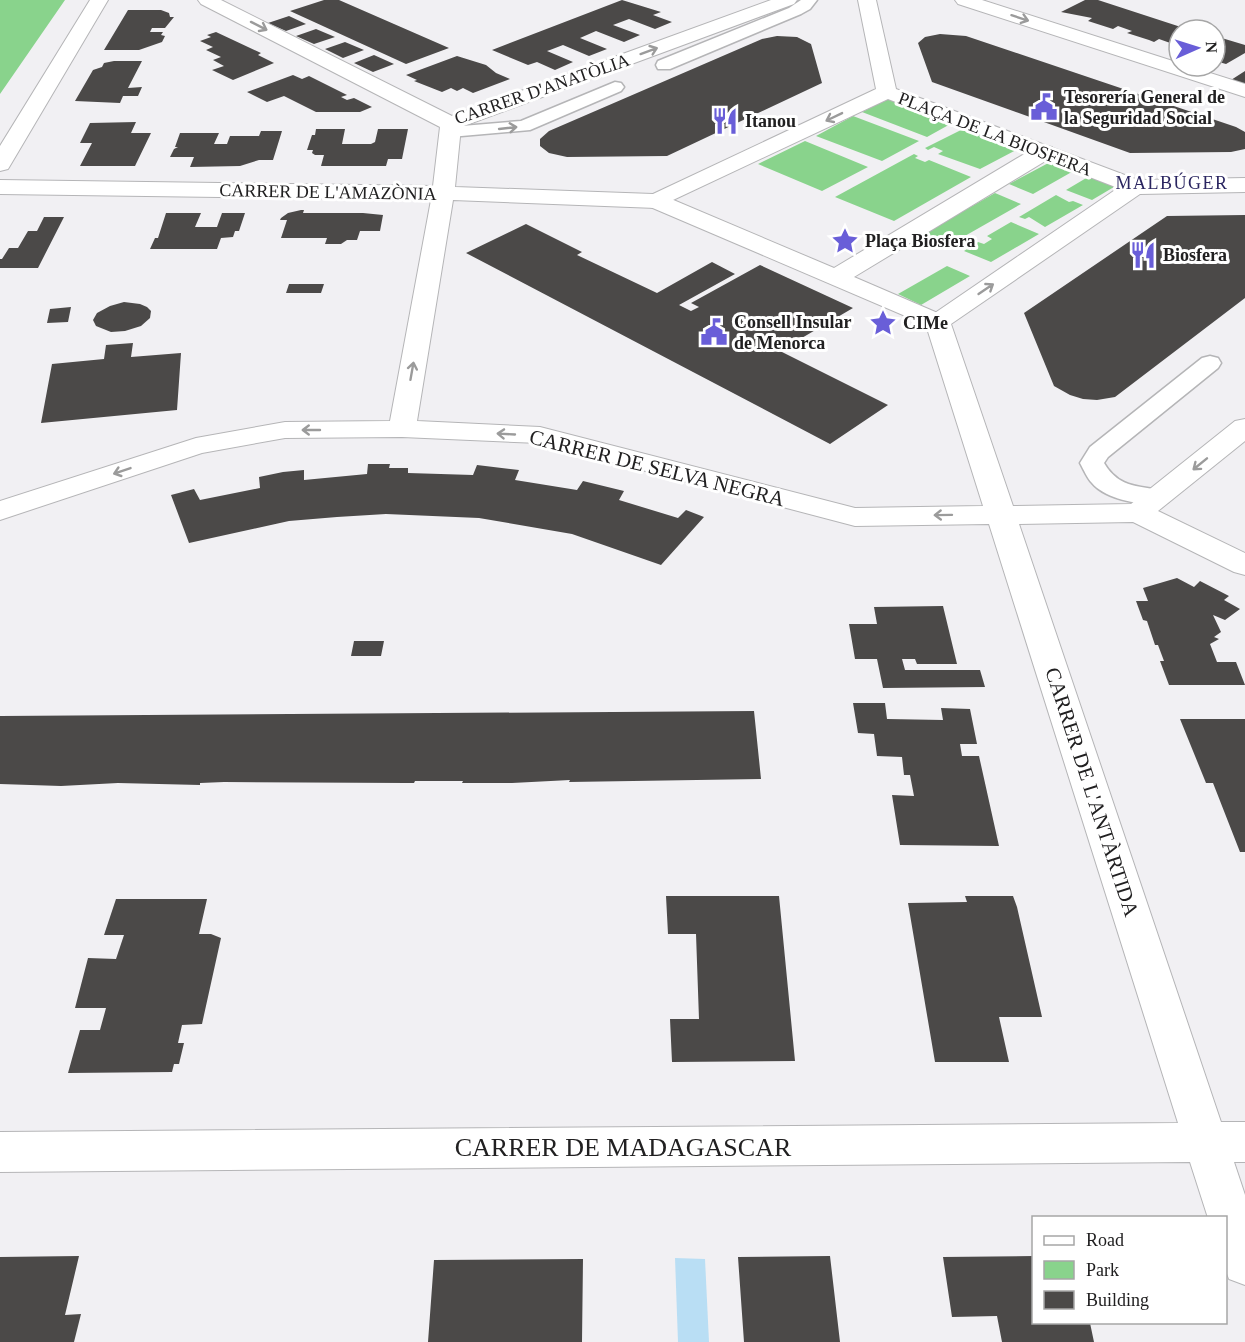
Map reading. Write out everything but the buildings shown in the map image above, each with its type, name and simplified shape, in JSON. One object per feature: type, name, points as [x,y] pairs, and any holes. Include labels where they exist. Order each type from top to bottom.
[{"type":"street","points":[[0,164],[99,0]]},
{"type":"street","name":"CARRER D'ANATÒLIA","points":[[207,0],[450,128],[788,0]]},
{"type":"street","points":[[867,0],[887,92]]},
{"type":"street","points":[[964,0],[1245,91]]},
{"type":"street","name":"PLAÇA DE LA BIOSFERA","points":[[656,201],[887,92],[1135,187]]},
{"type":"street","points":[[402,429],[443,193],[450,128]]},
{"type":"street","points":[[835,278],[1044,152]]},
{"type":"street","points":[[1135,187],[1245,185]]},
{"type":"street","name":"CARRER DE L'AMAZÒNIA","points":[[0,187],[443,193],[656,201]]},
{"type":"street","name":"PLAÇA DE LA BIOSFERA","points":[[938,322],[1135,187]]},
{"type":"street","points":[[656,201],[938,322]]},
{"type":"street","name":"CARRER DE L'ANTÀRTIDA","points":[[938,322],[1001,515],[1225,1142],[1245,1263]]},
{"type":"street","points":[[1245,427],[1148,505],[1245,565]]},
{"type":"street","name":"CARRER DE SELVA NEGRA","points":[[0,511],[196,446],[285,430],[402,429],[540,435],[855,517],[1001,515],[1148,505]]},
{"type":"street","name":"CARRER DE MADAGASCAR","points":[[0,1152],[1225,1142]]},
{"type":"lane","points":[[664,64],[795,11],[809,0]]},
{"type":"lane","points":[[450,128],[524,126],[615,87]]},
{"type":"lane","points":[[1148,505],[1102,480],[1092,463],[1099,452],[1210,363]]},
{"type":"green space","points":[[0,0],[65,0],[0,94]]},
{"type":"green space","points":[[890,98],[954,122],[927,137],[862,112]]},
{"type":"green space","points":[[853,116],[919,141],[882,161],[816,136]]},
{"type":"green space","points":[[967,127],[1020,148],[980,169],[938,154],[943,151],[934,147],[928,150],[925,148]]},
{"type":"green space","points":[[805,141],[868,167],[822,191],[758,164]]},
{"type":"green space","points":[[914,154],[918,156],[915,158],[925,162],[929,160],[971,177],[894,221],[835,197]]},
{"type":"green space","points":[[1054,160],[1077,169],[1033,194],[1009,184]]},
{"type":"green space","points":[[1093,174],[1119,184],[1092,200],[1066,190]]},
{"type":"green space","points":[[995,193],[1021,204],[949,245],[923,234]]},
{"type":"green space","points":[[1056,195],[1069,202],[1073,201],[1083,205],[1045,227],[1029,217],[1025,219],[1019,217]]},
{"type":"green space","points":[[1011,222],[1039,234],[991,262],[964,251],[978,242],[984,244],[992,239],[987,236]]},
{"type":"green space","points":[[947,266],[970,276],[921,305],[898,294]]},
{"type":"water","points":[[675,1258],[705,1259],[709,1342],[678,1342]]},
{"type":"place","name":"Tesorería General de la Seguridad Social","points":[[1044,107]]},
{"type":"place","name":"Itanou","points":[[725,121]]},
{"type":"place","name":"Plaça Biosfera","points":[[845,241]]},
{"type":"place","name":"Biosfera","points":[[1143,255]]},
{"type":"place","name":"CIMe","points":[[883,323]]},
{"type":"place","name":"Consell Insular de Menorca","points":[[714,332]]},
{"type":"district","name":"MALBÚGER","points":[[1172,183]]}]
